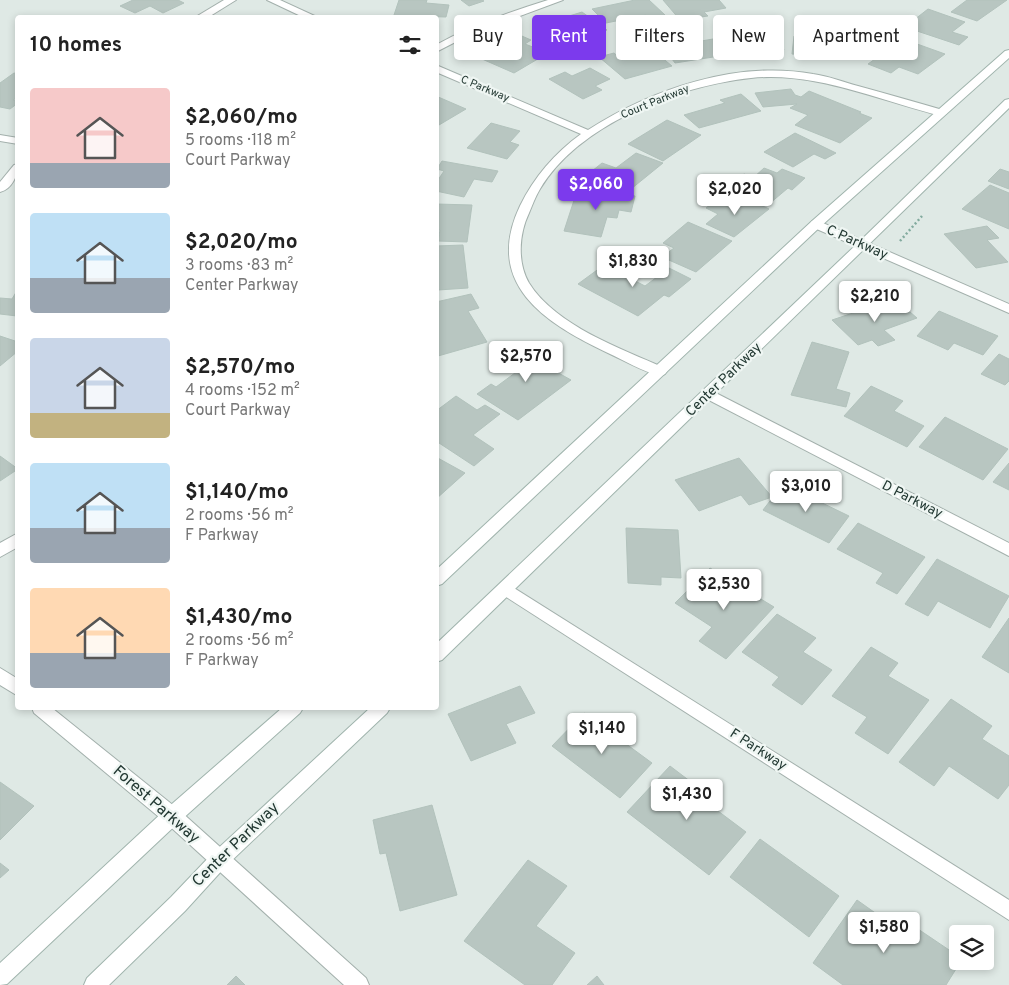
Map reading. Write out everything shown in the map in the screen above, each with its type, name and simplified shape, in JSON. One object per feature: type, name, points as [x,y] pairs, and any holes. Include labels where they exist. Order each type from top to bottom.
[{"type":"street","points":[[204,15],[230,0]]},
{"type":"street","points":[[272,0],[307,15]]},
{"type":"street","points":[[439,46],[508,16],[558,0]]},
{"type":"street","points":[[439,577],[816,224],[1009,53]]},
{"type":"street","name":"C Parkway","points":[[439,69],[589,134]]},
{"type":"street","name":"Court Parkway","points":[[660,371],[572,328],[550,313],[534,299],[523,284],[516,268],[515,236],[523,212],[530,197],[548,170],[572,146],[634,108],[670,94],[710,82],[750,75],[792,74],[814,77],[942,113]]},
{"type":"street","name":"Center Parkway","points":[[439,652],[1009,102]]},
{"type":"street","points":[[0,138],[15,140]]},
{"type":"street","points":[[0,189],[15,172]]},
{"type":"street","name":"C Parkway","points":[[816,224],[1009,309]]},
{"type":"street","name":"D Parkway","points":[[708,394],[1009,550]]},
{"type":"street","points":[[0,551],[15,541]]},
{"type":"street","name":"F Parkway","points":[[506,589],[1009,911]]},
{"type":"street","points":[[0,675],[15,687]]},
{"type":"street","name":"Forest Parkway","points":[[42,710],[172,816],[360,985]]},
{"type":"street","points":[[0,977],[172,816],[292,710]]},
{"type":"street","name":"Center Parkway","points":[[94,985],[178,904],[219,860],[379,710]]},
{"type":"path","points":[[899,246],[900,240],[923,214]]},
{"type":"building","points":[[133,0],[178,0],[184,3],[163,13],[150,6],[135,13],[120,6]]},
{"type":"building","points":[[399,0],[427,0],[426,3],[449,5],[446,17],[439,17],[439,15],[394,15]]},
{"type":"building","points":[[461,0],[482,0],[484,1],[469,6]]},
{"type":"building","points":[[635,0],[649,0],[665,15],[616,15],[616,21],[606,23],[606,15],[598,15],[592,9]]},
{"type":"building","points":[[663,0],[719,0],[726,8],[704,12],[708,16],[703,17],[703,15],[676,15]]},
{"type":"building","points":[[967,0],[1007,0],[977,21],[951,12]]},
{"type":"building","points":[[928,9],[965,22],[952,32],[968,37],[959,45],[918,31],[918,17]]},
{"type":"building","points":[[582,12],[586,15],[572,15]]},
{"type":"building","points":[[522,36],[531,40],[525,44],[532,47],[532,60],[536,60],[514,73],[484,60],[522,60]]},
{"type":"building","points":[[794,36],[794,54],[792,54]]},
{"type":"building","points":[[713,39],[713,57],[703,59],[703,41]]},
{"type":"building","points":[[918,44],[945,54],[918,74],[899,67],[891,73],[868,64],[874,60],[918,60]]},
{"type":"building","points":[[614,53],[616,60],[665,60],[672,66],[625,79],[603,60],[606,60],[606,55]]},
{"type":"building","points":[[673,60],[694,60],[675,63]]},
{"type":"building","points":[[590,68],[610,79],[595,86],[602,90],[583,99],[549,79],[565,72],[572,76]]},
{"type":"building","points":[[15,73],[15,99],[13,100],[15,100],[15,105],[10,109],[0,107],[0,83]]},
{"type":"building","points":[[791,89],[795,95],[801,97],[809,91],[872,118],[840,143],[795,125],[808,115],[790,108],[797,104],[763,107],[755,93]]},
{"type":"building","points":[[741,94],[761,111],[699,128],[684,115],[725,103],[720,100]]},
{"type":"building","points":[[439,97],[466,109],[439,125]]},
{"type":"building","points":[[667,120],[701,135],[663,161],[628,144]]},
{"type":"building","points":[[491,123],[520,131],[510,142],[519,145],[507,159],[467,148]]},
{"type":"building","points":[[795,133],[836,153],[825,159],[814,154],[793,167],[764,152]]},
{"type":"building","points":[[636,153],[663,163],[631,189],[611,181],[608,184],[587,175],[602,163],[616,168]]},
{"type":"building","points":[[442,161],[498,171],[492,182],[474,179],[464,197],[439,192],[439,178],[444,171],[439,170]]},
{"type":"building","points":[[764,168],[777,173],[782,169],[805,178],[792,190],[788,188],[769,204],[728,187],[744,174],[753,178]]},
{"type":"building","points":[[1000,169],[1009,172],[1009,189],[988,181]]},
{"type":"building","points":[[990,185],[1009,193],[1009,229],[962,209]]},
{"type":"building","points":[[578,188],[635,196],[631,212],[619,210],[617,218],[607,217],[601,237],[564,231]]},
{"type":"building","points":[[744,197],[769,209],[734,237],[706,224],[718,214],[706,208],[715,201],[730,208]]},
{"type":"building","points":[[439,204],[472,205],[467,242],[439,241]]},
{"type":"building","points":[[688,222],[732,241],[696,272],[662,257],[674,248],[663,243]]},
{"type":"building","points":[[987,226],[999,238],[987,240],[1008,262],[976,268],[944,234]]},
{"type":"building","points":[[463,245],[468,288],[439,290],[439,246]]},
{"type":"building","points":[[604,265],[645,286],[669,268],[691,279],[669,297],[664,295],[638,316],[578,284]]},
{"type":"building","points":[[15,294],[15,316],[0,314],[0,298],[12,299]]},
{"type":"building","points":[[471,294],[479,308],[468,311],[487,342],[439,356],[439,301]]},
{"type":"building","points":[[895,299],[917,318],[884,330],[895,340],[878,346],[872,340],[858,345],[832,320]]},
{"type":"building","points":[[939,311],[998,336],[983,355],[954,343],[948,350],[917,336]]},
{"type":"building","points":[[0,336],[15,341],[15,354],[0,366]]},
{"type":"building","points":[[812,342],[849,352],[836,389],[850,393],[846,407],[791,395]]},
{"type":"building","points":[[530,343],[556,359],[546,366],[571,380],[518,420],[477,394],[491,384],[496,387],[519,370],[505,361]]},
{"type":"building","points":[[999,354],[1009,359],[1009,381],[1005,385],[981,374]]},
{"type":"building","points":[[871,386],[903,401],[894,411],[924,426],[907,447],[844,416]]},
{"type":"building","points":[[456,396],[477,410],[485,405],[500,414],[473,435],[494,449],[474,466],[439,443],[439,409]]},
{"type":"building","points":[[945,417],[1008,449],[983,480],[919,447]]},
{"type":"building","points":[[0,456],[15,467],[15,471],[0,481]]},
{"type":"building","points":[[739,458],[772,497],[749,505],[741,495],[699,511],[675,480]]},
{"type":"building","points":[[439,459],[465,473],[439,496]]},
{"type":"building","points":[[1009,463],[1009,490],[993,482]]},
{"type":"building","points":[[783,484],[849,516],[829,543],[763,510]]},
{"type":"building","points":[[858,523],[925,557],[897,594],[876,583],[883,573],[837,549]]},
{"type":"building","points":[[626,528],[678,530],[681,578],[661,577],[661,585],[628,583]]},
{"type":"building","points":[[937,559],[1009,596],[990,628],[938,601],[928,616],[905,604]]},
{"type":"building","points":[[710,568],[774,607],[726,659],[699,641],[712,627],[675,603]]},
{"type":"building","points":[[777,614],[816,638],[803,652],[832,670],[802,705],[772,685],[779,677],[742,652]]},
{"type":"building","points":[[1009,618],[1009,673],[982,657]]},
{"type":"building","points":[[871,647],[898,663],[888,676],[929,700],[888,754],[855,733],[867,717],[832,696]]},
{"type":"building","points":[[520,686],[535,713],[506,724],[516,743],[471,761],[448,714]]},
{"type":"building","points":[[951,699],[992,726],[982,739],[1009,756],[1009,785],[998,799],[949,766],[934,786],[899,762]]},
{"type":"building","points":[[584,713],[652,763],[620,798],[552,746]]},
{"type":"building","points":[[670,766],[699,788],[694,793],[746,832],[709,875],[627,812]]},
{"type":"building","points":[[0,782],[34,806],[0,840]]},
{"type":"building","points":[[432,805],[457,895],[400,911],[386,853],[380,854],[373,820]]},
{"type":"building","points":[[760,839],[839,896],[809,937],[730,877]]},
{"type":"building","points":[[528,860],[567,886],[536,926],[575,953],[552,985],[525,985],[464,941]]},
{"type":"building","points":[[0,863],[9,870],[0,878]]},
{"type":"building","points":[[857,900],[912,939],[918,929],[949,950],[949,970],[955,970],[946,985],[843,985],[813,963]]},
{"type":"building","points":[[236,976],[245,985],[227,985]]},
{"type":"building","points":[[597,976],[604,985],[587,985]]}]
